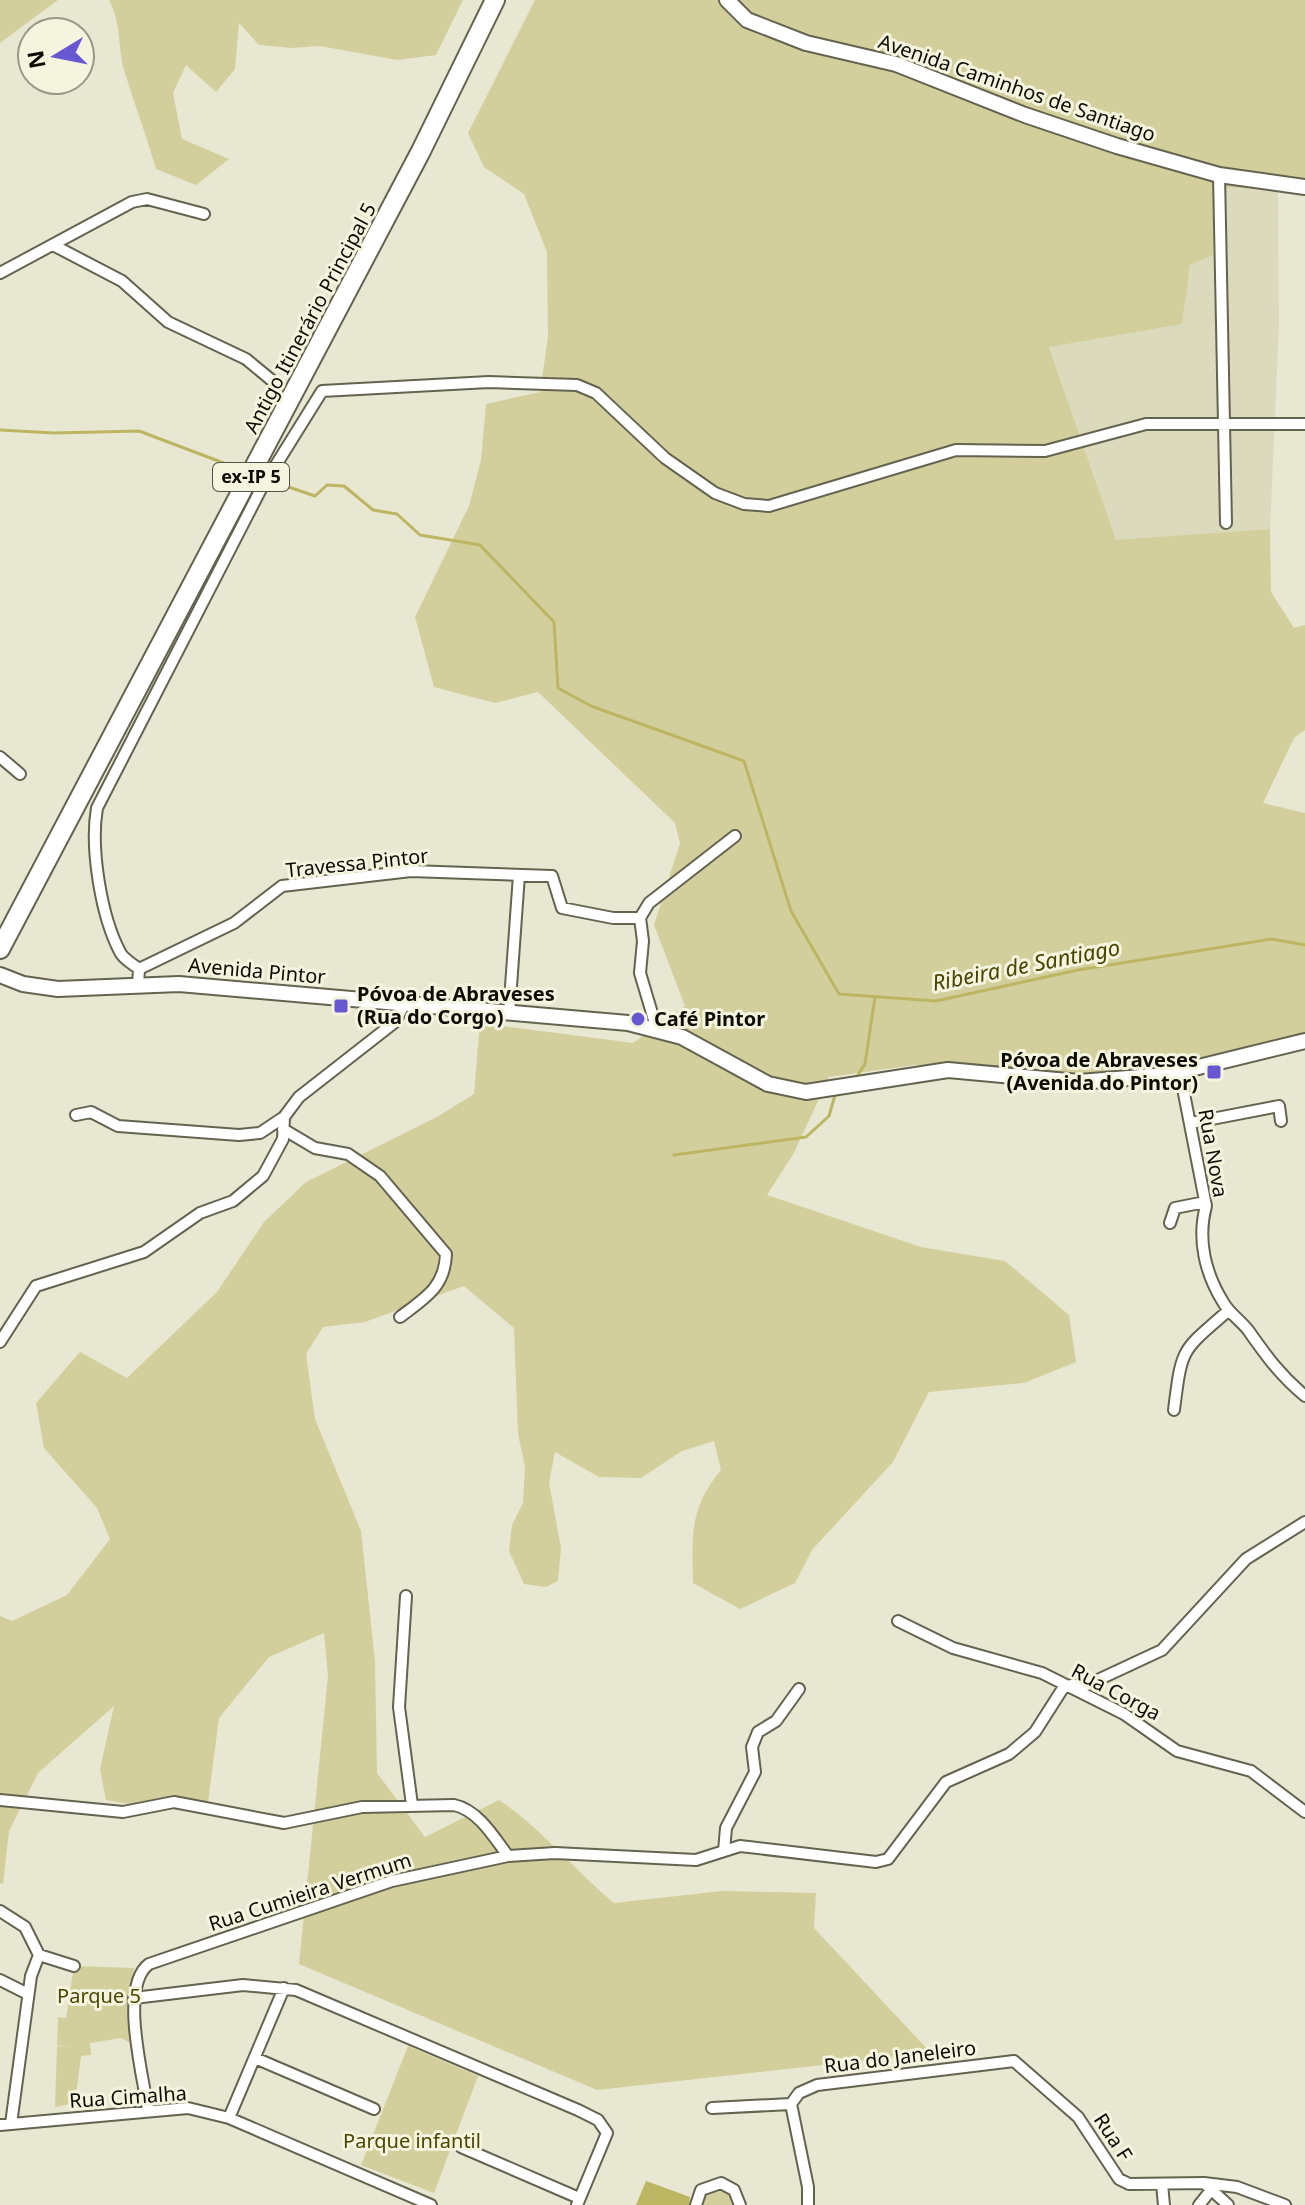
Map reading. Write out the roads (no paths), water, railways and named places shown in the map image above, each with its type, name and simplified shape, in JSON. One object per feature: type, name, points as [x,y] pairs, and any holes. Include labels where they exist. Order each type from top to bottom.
[{"type":"highway","name":"Antigo Itinerário Principal 5","points":[[0,949],[421,151],[495,0]]},
{"type":"street","name":"Avenida Caminhos de Santiago","points":[[727,0],[747,20],[806,43],[896,64],[1025,115],[1219,175],[1305,187]]},
{"type":"street","points":[[1219,175],[1226,523]]},
{"type":"street","points":[[0,273],[132,202],[147,199],[204,214]]},
{"type":"street","points":[[53,245],[122,281],[168,322],[246,359],[275,383]]},
{"type":"street","points":[[138,985],[139,969],[121,955],[103,897],[92,834],[97,808],[261,489],[322,391],[489,382],[577,385],[596,393],[665,458],[715,493],[744,504],[769,506],[956,450],[1045,451],[1146,424],[1305,424]]},
{"type":"street","points":[[0,757],[20,774]]},
{"type":"street","points":[[657,1030],[640,973],[643,941],[640,918],[649,903],[735,836]]},
{"type":"street","name":"Travessa Pintor","points":[[139,969],[234,923],[282,886],[411,871],[552,876],[562,908],[613,918],[640,918]]},
{"type":"street","points":[[509,1014],[519,875]]},
{"type":"street","name":"Avenida Pintor","points":[[0,975],[23,984],[58,989],[179,984],[628,1023],[694,1043],[768,1084],[806,1092],[948,1070],[1079,1082],[1180,1073],[1305,1041]]},
{"type":"street","points":[[76,1115],[91,1112],[118,1126],[239,1135],[260,1133],[284,1117],[299,1097],[395,1022],[404,1005]]},
{"type":"street","name":"Rua Nova","points":[[1180,1073],[1205,1202],[1201,1223],[1206,1267],[1229,1310],[1275,1371],[1305,1396]]},
{"type":"street","points":[[1191,1123],[1279,1106],[1281,1121]]},
{"type":"street","points":[[0,1342],[36,1286],[144,1252],[200,1213],[233,1201],[263,1176],[283,1139],[284,1117]]},
{"type":"street","points":[[283,1129],[315,1148],[348,1154],[380,1176],[446,1254],[445,1272],[438,1288],[400,1317]]},
{"type":"street","points":[[1170,1223],[1175,1208],[1205,1202]]},
{"type":"street","points":[[1174,1410],[1180,1358],[1186,1347],[1229,1310]]},
{"type":"street","points":[[1065,1685],[1087,1685],[1149,1660],[1162,1650],[1246,1559],[1305,1522]]},
{"type":"street","points":[[406,1596],[399,1707],[412,1805]]},
{"type":"street","name":"Rua Corga","points":[[898,1621],[953,1648],[1042,1673],[1124,1714],[1177,1751],[1251,1771],[1305,1812]]},
{"type":"street","name":"Rua Cumieira Vermum","points":[[134,1998],[137,1976],[149,1964],[392,1881],[508,1856],[555,1853],[696,1860],[740,1846],[876,1862],[888,1859],[946,1782],[1018,1747],[1035,1732],[1065,1685]]},
{"type":"street","points":[[724,1851],[726,1828],[755,1772],[752,1747],[758,1732],[776,1721],[799,1689]]},
{"type":"street","points":[[0,1800],[123,1812],[174,1802],[284,1823],[362,1807],[412,1805],[465,1808],[486,1826],[508,1856]]},
{"type":"street","points":[[0,1911],[25,1927],[39,1955],[28,1994],[3,2125]]},
{"type":"street","points":[[39,1955],[74,1966]]},
{"type":"street","points":[[0,1980],[28,1994]]},
{"type":"street","points":[[148,2110],[134,1998],[243,1985],[284,1988],[449,2052],[598,2120],[607,2133],[578,2202],[461,2147]]},
{"type":"street","points":[[229,2118],[284,1988]]},
{"type":"street","points":[[255,2058],[374,2109]]},
{"type":"street","name":"Rua do Janeleiro","points":[[791,2104],[799,2093],[817,2085],[1014,2061],[1025,2067]]},
{"type":"street","name":"Rua F","points":[[1025,2067],[1078,2117],[1119,2179],[1129,2184],[1237,2187],[1260,2201],[1285,2205]]},
{"type":"street","points":[[712,2108],[791,2104],[808,2187],[808,2205]]},
{"type":"street","name":"Rua Cimalha","points":[[3,2125],[188,2108],[229,2118],[431,2205]]},
{"type":"street","points":[[696,2205],[701,2190],[721,2183],[734,2190],[740,2205]]},
{"type":"street","points":[[1162,2184],[1164,2205]]},
{"type":"street","points":[[1199,2205],[1207,2186],[1228,2205]]},
{"type":"waterway","name":"Ribeira de Santiago","points":[[0,430],[54,433],[139,431],[229,465]]},
{"type":"waterway","name":"Ribeira de Santiago","points":[[274,482],[315,496],[327,485],[344,486],[373,510],[397,514],[420,535],[480,545],[554,622],[558,688],[591,706],[744,761],[791,911],[839,994],[936,1001],[1078,970],[1272,939],[1305,945]]},
{"type":"waterway","points":[[856,1078],[865,1064],[875,997]]},
{"type":"waterway","points":[[674,1155],[806,1137],[829,1116],[835,1095]]},
{"type":"place","name":"Póvoa de Abraveses (Rua do Corgo)","points":[[341,1006]]},
{"type":"place","name":"Café Pintor","points":[[638,1019]]},
{"type":"place","name":"Póvoa de Abraveses (Avenida do Pintor)","points":[[1214,1072]]},
{"type":"park label","name":"Parque 5","points":[[99,1996]]},
{"type":"park label","name":"Parque infantil","points":[[412,2141]]}]
